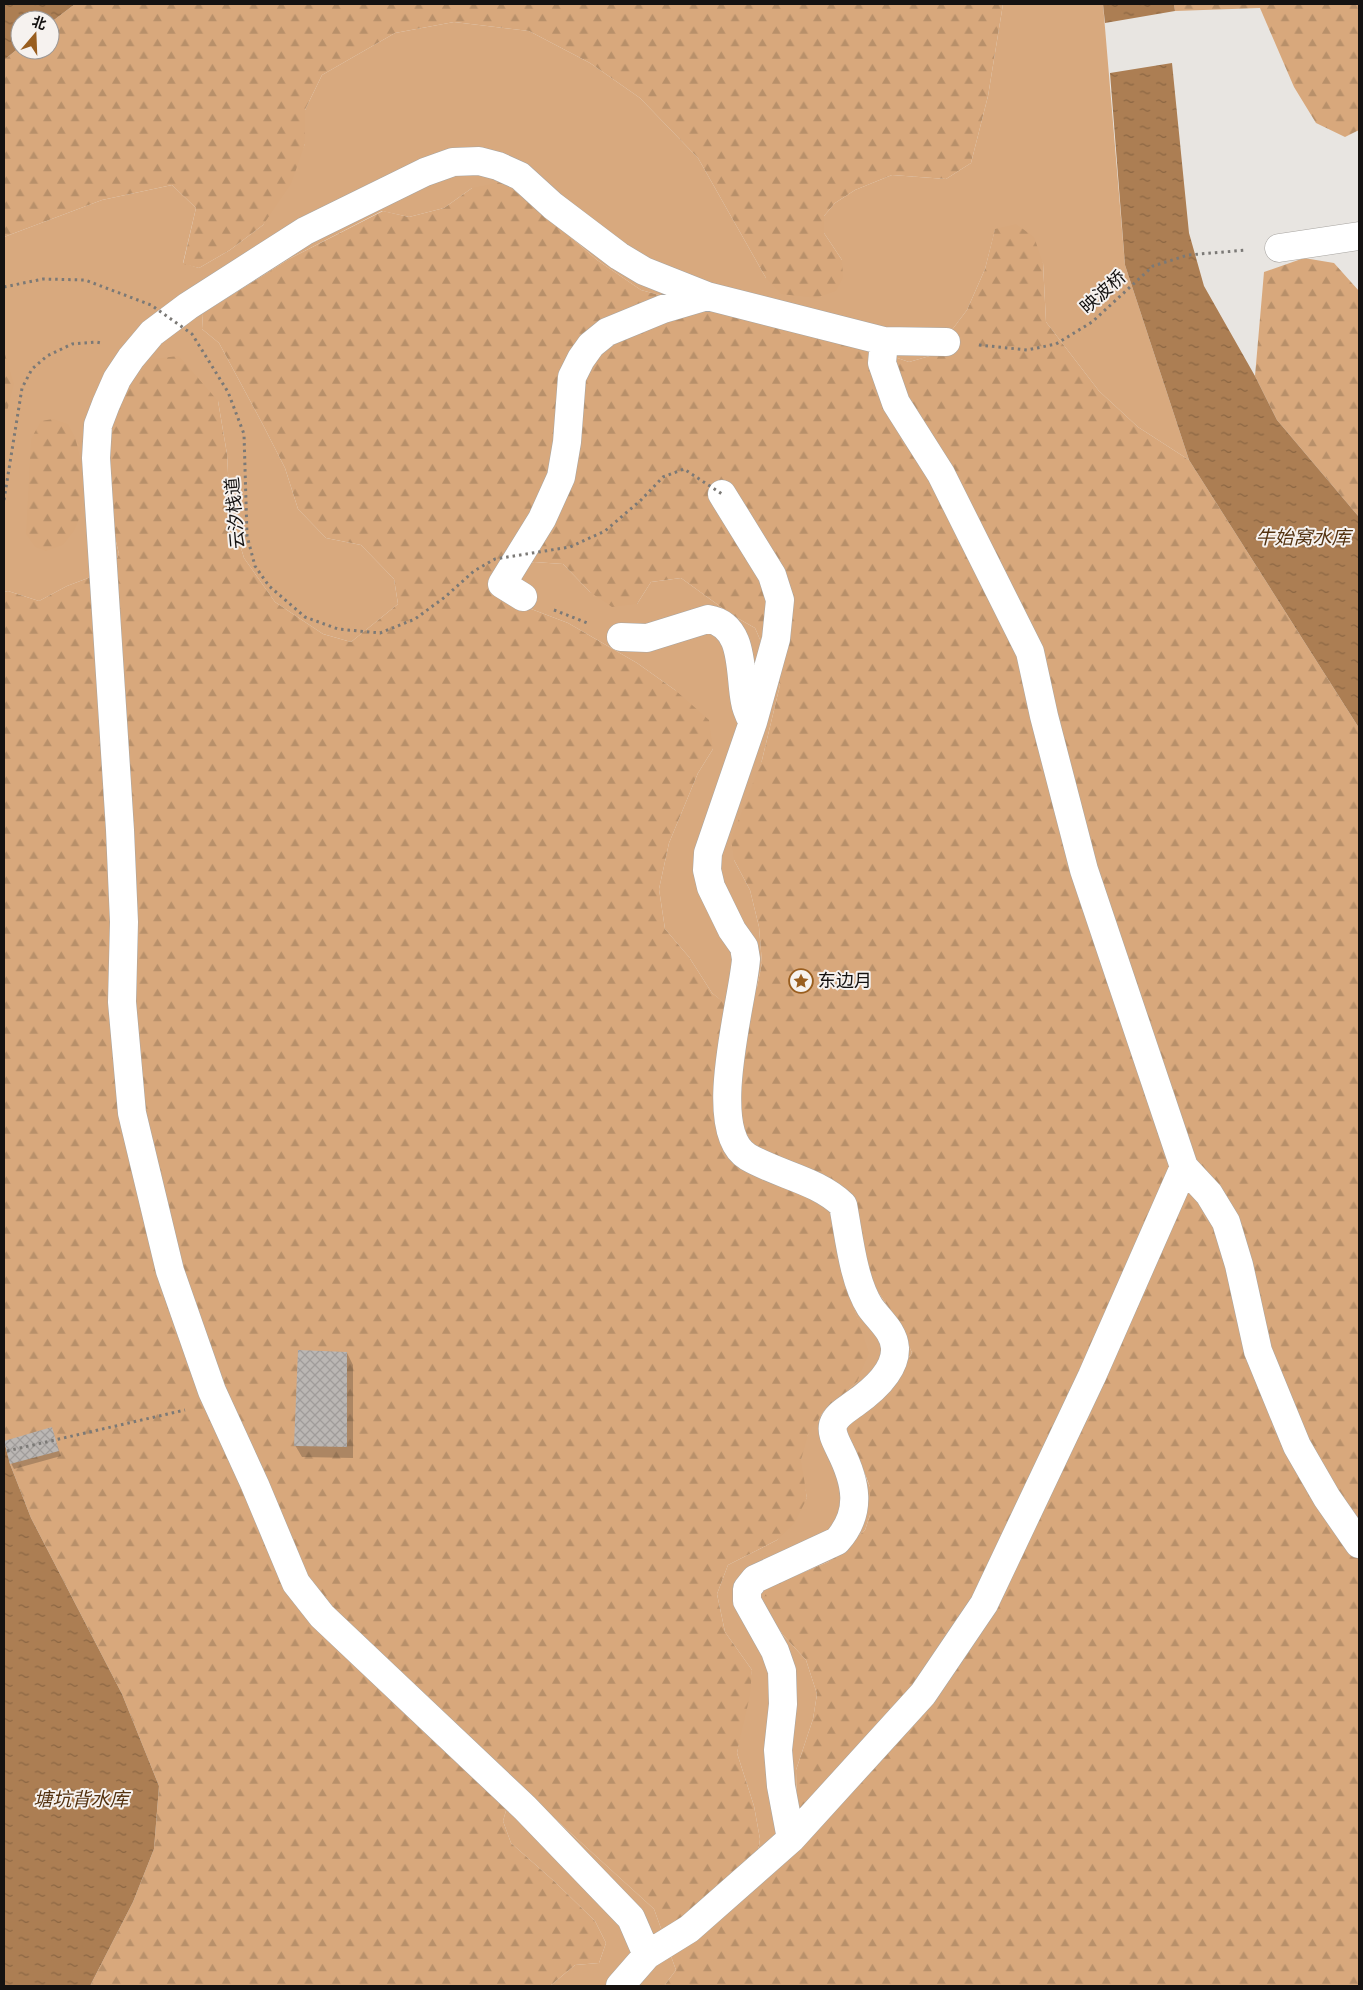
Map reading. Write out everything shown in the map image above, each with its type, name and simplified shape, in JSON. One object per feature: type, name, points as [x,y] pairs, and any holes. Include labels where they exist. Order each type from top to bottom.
[{"type":"lane","points":[[646,1956],[631,1918],[525,1808],[322,1616],[296,1583],[255,1485],[217,1402],[170,1271],[132,1113],[122,1002],[124,922],[96,458],[98,425],[117,379],[131,358],[152,333],[305,231],[425,172],[453,162],[480,161],[498,166],[520,176],[553,206],[619,256],[644,271],[707,296],[884,341],[946,342]]},
{"type":"lane","points":[[1279,248],[1359,236]]},
{"type":"lane","points":[[523,597],[502,584],[542,519],[561,477],[567,442],[572,377],[581,359],[591,345],[607,332],[663,309],[707,296]]},
{"type":"lane","points":[[884,341],[882,363],[896,403],[941,474],[1030,652],[1044,716],[1084,870],[1184,1167],[1209,1194],[1226,1222],[1239,1265],[1258,1351],[1297,1446],[1328,1498],[1359,1544]]},
{"type":"lane","points":[[722,494],[772,575],[780,600],[776,639],[752,722],[708,853],[706,870],[711,887],[732,930],[744,948],[746,959],[726,1096],[731,1135],[737,1147],[748,1157],[822,1189],[844,1205],[856,1273],[870,1306],[891,1332],[895,1347],[894,1360],[883,1378],[865,1396],[837,1417],[832,1426],[833,1436],[850,1469],[855,1494],[852,1518],[846,1531],[837,1541],[755,1579],[747,1589],[747,1601],[776,1651],[782,1671],[783,1704],[778,1750],[781,1786],[791,1839]]},
{"type":"lane","points":[[621,636],[647,638],[708,620],[717,621],[734,636],[742,668],[745,704],[752,722]]},
{"type":"lane","points":[[620,1986],[646,1956],[689,1929],[791,1839],[924,1694],[984,1604],[1092,1376],[1184,1167]]},
{"type":"path","name":"映波桥","points":[[946,342],[1027,350],[1056,344],[1092,322],[1153,266],[1188,255],[1279,248]]},
{"type":"path","name":"云汐栈道","points":[[4,286],[43,279],[85,280],[152,305],[192,334],[228,392],[244,434],[247,536],[255,566],[269,586],[305,617],[338,629],[380,633],[415,619],[445,597],[474,571],[495,559],[570,547],[605,531],[641,500],[663,477],[684,469],[722,494]]},
{"type":"path","points":[[4,500],[22,388],[32,369],[47,356],[72,344],[96,342],[115,347],[131,358]]},
{"type":"path","points":[[523,597],[621,636]]},
{"type":"path","points":[[6,1451],[217,1402]]},
{"type":"shaded area","points":[[1003,4],[1103,4],[1125,265],[1189,460],[1138,427],[1099,391],[1046,322],[1043,263],[995,230],[985,269],[967,310],[933,355],[909,362],[857,344],[733,315],[641,290],[597,260],[529,201],[472,188],[444,208],[409,217],[382,211],[289,259],[203,313],[202,329],[219,343],[262,423],[285,468],[298,509],[326,538],[361,545],[394,579],[398,604],[351,642],[323,634],[275,602],[244,558],[230,511],[227,454],[218,401],[113,529],[119,554],[112,569],[67,586],[39,601],[8,591],[4,592],[4,237],[102,200],[172,185],[196,208],[183,263],[199,268],[230,250],[263,225],[305,144],[305,110],[322,75],[395,33],[454,22],[529,31],[590,63],[640,98],[698,158],[766,278],[842,260],[824,233],[824,216],[835,203],[855,190],[892,175],[946,179],[971,163],[988,96]]},
{"type":"shaded area","points":[[534,562],[563,564],[590,592],[637,604],[651,582],[681,578],[732,615],[755,628],[780,685],[762,760],[734,860],[750,890],[759,927],[762,963],[757,987],[729,1007],[712,993],[689,957],[665,929],[659,889],[669,843],[698,773],[713,749],[675,690],[637,663],[568,623],[518,604],[495,575]]},
{"type":"shaded area","points":[[875,1288],[899,1322],[912,1353],[903,1366],[861,1467],[870,1487],[870,1515],[865,1530],[828,1562],[771,1586],[767,1612],[783,1635],[806,1660],[817,1694],[813,1719],[796,1770],[797,1813],[758,1853],[760,1839],[754,1806],[737,1753],[752,1670],[725,1632],[717,1594],[728,1565],[777,1540],[807,1498],[801,1460],[807,1436],[829,1407],[857,1382],[858,1321],[850,1295]]},
{"type":"shaded area","points":[[530,1796],[654,1909],[676,1970],[664,1986],[550,1986],[575,1965],[599,1963],[606,1943],[595,1921],[511,1843],[503,1821],[507,1807]]},
{"type":"green space","points":[[75,4],[1003,4],[988,96],[971,163],[946,179],[892,175],[855,190],[835,203],[824,216],[824,233],[842,260],[843,278],[836,291],[816,298],[781,294],[766,278],[698,158],[640,98],[590,63],[529,31],[454,22],[395,33],[322,75],[305,110],[305,144],[291,184],[263,225],[230,250],[199,268],[183,264],[196,208],[172,185],[102,200],[4,237],[4,60],[10,55],[10,60],[60,60],[60,15]]},
{"type":"green space","points":[[1174,4],[1359,4],[1359,130],[1345,137],[1316,123],[1294,87],[1260,8],[1175,11]]},
{"type":"green space","points":[[501,182],[529,201],[597,260],[641,290],[733,315],[857,344],[909,362],[933,355],[967,310],[985,269],[995,229],[1016,224],[1034,237],[1043,263],[1046,322],[1099,391],[1138,427],[1189,460],[1359,728],[1359,1986],[664,1986],[676,1970],[654,1909],[530,1796],[507,1807],[503,1821],[511,1843],[595,1921],[606,1943],[599,1963],[575,1965],[550,1986],[90,1986],[133,1902],[154,1849],[159,1786],[122,1694],[31,1518],[10,1464],[4,1440],[4,592],[8,591],[39,601],[67,586],[112,569],[119,554],[113,529],[109,489],[109,428],[118,401],[151,359],[179,356],[218,401],[227,454],[230,511],[244,558],[275,602],[323,634],[351,642],[398,604],[394,579],[361,545],[326,538],[298,509],[285,468],[262,423],[219,343],[202,329],[203,313],[289,259],[383,211],[409,217],[444,208],[472,188]],"holes":[[[534,562],[563,564],[590,592],[612,607],[637,604],[651,582],[681,578],[732,615],[755,628],[780,685],[762,760],[731,839],[734,860],[750,890],[759,927],[762,963],[757,987],[730,1007],[712,993],[689,957],[665,929],[659,889],[669,843],[698,773],[713,749],[709,720],[675,690],[637,663],[568,623],[518,604],[495,575]],[[875,1288],[899,1322],[912,1353],[903,1366],[851,1418],[849,1433],[870,1487],[870,1515],[865,1530],[828,1562],[771,1586],[764,1597],[767,1612],[783,1635],[806,1660],[817,1694],[813,1719],[796,1770],[797,1813],[758,1852],[760,1839],[754,1806],[737,1753],[750,1695],[752,1670],[725,1632],[717,1594],[728,1565],[777,1540],[794,1524],[807,1498],[801,1460],[808,1435],[824,1411],[857,1382],[869,1353],[850,1295]]]},
{"type":"green space","points":[[1304,258],[1334,263],[1359,291],[1359,517],[1277,420],[1255,376],[1264,272]]},
{"type":"green space","points":[[4,351],[14,384],[4,423]]},
{"type":"green space","points":[[53,419],[68,424],[75,437],[86,480],[80,517],[74,531],[63,545],[46,551],[35,547],[26,534],[31,439],[41,421]]},
{"type":"water","points":[[4,4],[75,4],[60,15],[60,10],[10,10],[10,55],[4,60]]},
{"type":"water","points":[[1103,4],[1174,4],[1175,11],[1105,23]]},
{"type":"water","name":"牛始窝水库","points":[[1172,63],[1189,233],[1204,286],[1255,376],[1277,420],[1359,517],[1359,728],[1189,460],[1125,265],[1110,73]]},
{"type":"water","name":"塘坑背水库","points":[[4,1440],[10,1464],[31,1518],[122,1694],[159,1786],[154,1849],[133,1902],[90,1986],[4,1986]]},
{"type":"building","points":[[298,1350],[347,1352],[347,1447],[294,1446]]},
{"type":"building","points":[[52,1427],[59,1451],[10,1464],[4,1441]]},
{"type":"place","name":"东边月","points":[[801,981]]}]
